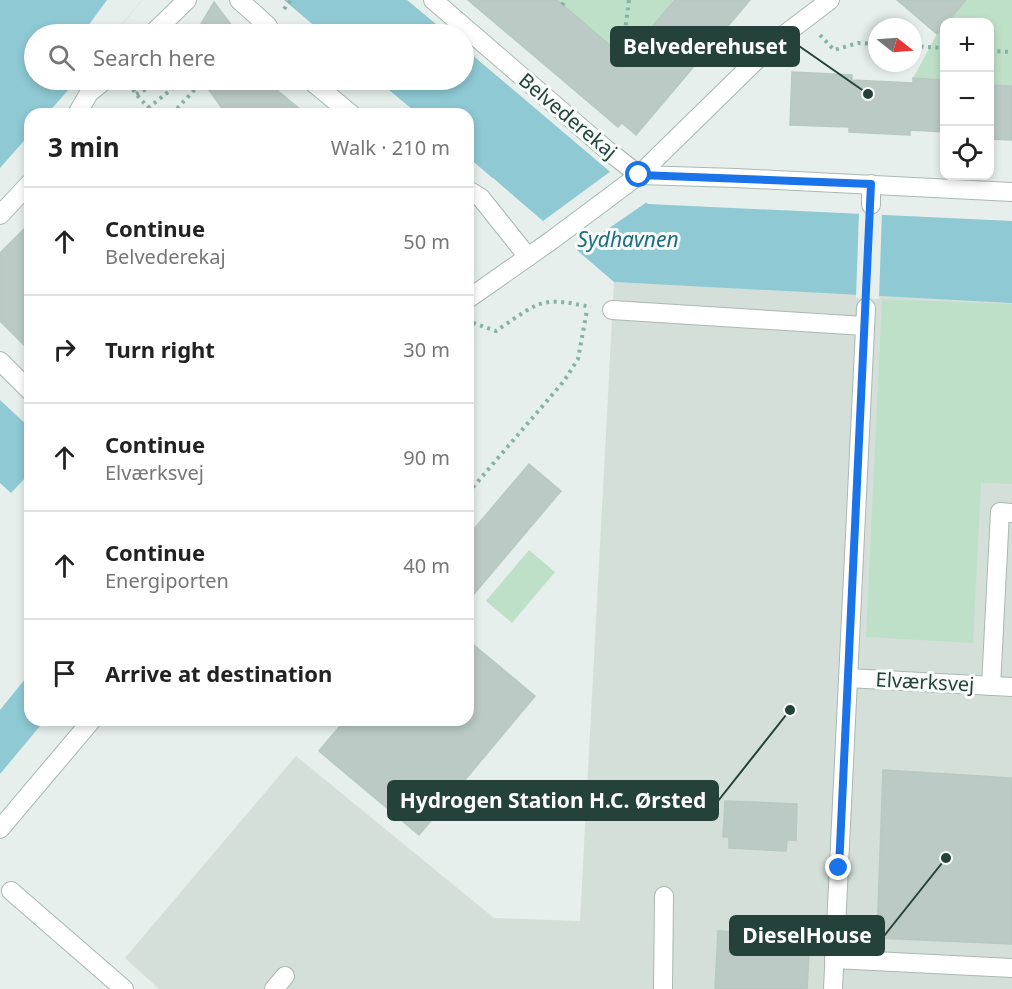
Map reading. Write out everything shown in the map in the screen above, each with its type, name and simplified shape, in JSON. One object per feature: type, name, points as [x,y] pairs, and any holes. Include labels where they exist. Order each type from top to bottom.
[{"type":"street","points":[[162,24],[186,0]]},
{"type":"street","points":[[239,0],[266,24]]},
{"type":"street","name":"Belvederekaj","points":[[433,0],[461,24]]},
{"type":"street","points":[[474,295],[639,175],[776,41],[830,0]]},
{"type":"street","name":"Belvederekaj","points":[[474,35],[639,175]]},
{"type":"street","points":[[80,108],[93,90]]},
{"type":"street","points":[[322,90],[344,108]]},
{"type":"street","points":[[639,175],[1012,192]]},
{"type":"street","points":[[870,205],[871,184]]},
{"type":"street","points":[[0,215],[24,189]]},
{"type":"street","points":[[475,194],[528,257]]},
{"type":"street","points":[[612,310],[865,317]]},
{"type":"street","name":"Elværksvej","points":[[865,317],[848,678],[1012,687]]},
{"type":"street","points":[[0,361],[24,385]]},
{"type":"street","points":[[991,686],[1000,512],[1012,513]]},
{"type":"street","points":[[833,989],[848,678]]},
{"type":"street","points":[[0,829],[87,726]]},
{"type":"street","points":[[11,891],[124,989]]},
{"type":"street","points":[[663,989],[664,896]]},
{"type":"street","points":[[834,960],[1012,968]]},
{"type":"path","points":[[562,5],[566,0]]},
{"type":"path","points":[[622,56],[629,0]]},
{"type":"path","points":[[805,19],[834,50],[858,43],[868,44]]},
{"type":"path","points":[[922,47],[940,48]]},
{"type":"path","points":[[994,51],[1012,52]]},
{"type":"path","points":[[133,90],[148,108],[170,90]]},
{"type":"path","points":[[136,94],[145,90]]},
{"type":"path","points":[[178,108],[194,90]]},
{"type":"path","points":[[865,317],[870,205]]},
{"type":"path","points":[[474,323],[495,331],[537,305],[548,303],[559,302],[612,310]]},
{"type":"path","points":[[474,486],[564,381],[578,359],[588,306]]},
{"type":"shaded area","points":[[614,282],[1012,302],[1012,989],[159,989],[125,958],[296,756],[494,918],[580,921]]},
{"type":"green space","points":[[557,0],[675,0],[625,59]]},
{"type":"green space","points":[[966,0],[1012,0],[1012,86],[994,85],[994,18],[950,18]]},
{"type":"green space","points":[[940,30],[940,79],[913,78],[916,72],[922,72],[922,62]]},
{"type":"green space","points":[[882,299],[1012,304],[1012,484],[981,483],[973,643],[866,637]]},
{"type":"green space","points":[[529,550],[555,572],[512,623],[486,601]]},
{"type":"water","points":[[0,0],[142,0],[122,24],[24,24],[24,90],[68,90],[52,108],[24,108],[24,141],[0,168]]},
{"type":"water","points":[[284,0],[407,0],[436,24],[312,24]]},
{"type":"water","name":"Sydhavnen","points":[[474,56],[648,204],[1012,221],[1012,303],[614,282],[493,178],[474,201],[474,108],[411,108],[389,90],[474,90]]},
{"type":"water","points":[[0,400],[24,422],[24,479],[11,493],[0,483]]},
{"type":"water","points":[[24,680],[24,726],[40,726],[0,774],[0,710]]},
{"type":"pier","points":[[107,0],[142,0],[122,24],[89,24]]},
{"type":"pier","points":[[474,162],[496,181],[474,205]]},
{"type":"pier","points":[[611,171],[647,202],[576,251],[543,221]]},
{"type":"pier","points":[[859,211],[882,212],[879,299],[856,298]]},
{"type":"building","points":[[468,0],[557,0],[625,58],[675,0],[750,0],[636,135],[622,123],[618,127]]},
{"type":"building","points":[[897,0],[966,0],[950,18],[940,18],[940,31],[937,34],[922,21],[922,18],[918,18]]},
{"type":"building","points":[[214,2],[230,24],[201,24]]},
{"type":"building","points":[[792,72],[852,75],[852,80],[913,83],[913,78],[940,80],[940,132],[910,130],[910,135],[849,132],[849,127],[790,125]]},
{"type":"building","points":[[994,85],[1012,86],[1012,140],[994,139]]},
{"type":"building","points":[[209,90],[277,90],[299,108],[222,108]]},
{"type":"building","points":[[24,229],[24,345],[0,321],[0,253]]},
{"type":"building","points":[[529,464],[561,491],[474,594],[474,529]]},
{"type":"building","points":[[474,645],[535,696],[419,835],[319,751],[340,726],[474,726]]},
{"type":"building","points":[[883,770],[1012,778],[1012,944],[877,938]]},
{"type":"building","points":[[725,801],[797,804],[796,840],[787,840],[786,851],[729,848],[729,837],[723,837]]},
{"type":"building","points":[[718,931],[810,936],[807,989],[715,989]]},
{"type":"place","name":"Belvederehuset","points":[[868,94]]},
{"type":"place","name":"Hydrogen Station H.C. Ørsted","points":[[790,710]]},
{"type":"place","name":"DieselHouse","points":[[946,858]]},
{"type":"route","points":[[639,175],[871,184],[839,868]]}]
